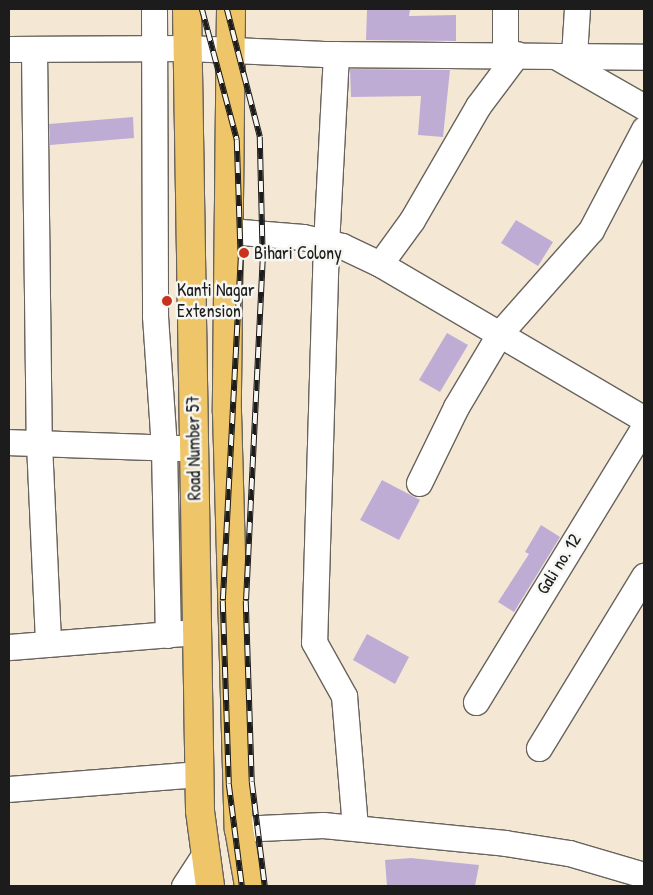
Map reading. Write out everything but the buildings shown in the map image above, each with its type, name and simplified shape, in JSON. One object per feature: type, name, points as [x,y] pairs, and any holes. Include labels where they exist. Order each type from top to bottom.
[{"type":"main road","name":"Road Number 57","points":[[187,9],[199,774],[210,886]]},
{"type":"main road","name":"Road Number 57","points":[[231,9],[227,412],[239,829],[249,886]]},
{"type":"street","points":[[154,9],[155,316],[164,448],[168,635]]},
{"type":"street","points":[[380,264],[412,220],[478,106],[511,54],[504,9]]},
{"type":"street","points":[[563,55],[576,9]]},
{"type":"street","points":[[9,49],[187,48],[336,54],[511,54],[644,57]]},
{"type":"street","points":[[34,50],[39,443],[48,644]]},
{"type":"street","points":[[336,54],[326,242],[314,642],[344,696],[355,828]]},
{"type":"street","points":[[563,55],[644,107]]},
{"type":"street","points":[[419,482],[456,407],[500,333],[591,230],[644,129]]},
{"type":"street","points":[[229,231],[303,237],[326,242],[380,264],[644,418]]},
{"type":"street","name":"Gali no. 12","points":[[476,702],[644,427]]},
{"type":"street","points":[[9,442],[195,449]]},
{"type":"street","points":[[539,748],[644,576]]},
{"type":"street","points":[[9,648],[197,631]]},
{"type":"street","points":[[9,789],[199,774]]},
{"type":"street","points":[[239,829],[323,825],[355,828],[569,853],[644,875]]},
{"type":"street","points":[[184,886],[206,852]]},
{"type":"railway","points":[[202,9],[237,140],[241,259],[223,601],[229,784],[242,886]]},
{"type":"railway","points":[[227,9],[260,137],[263,259],[246,601],[252,782],[265,886]]},
{"type":"place","name":"Bihari Colony","points":[[244,253]]},
{"type":"place","name":"Kanti Nagar Extension","points":[[167,301]]}]
